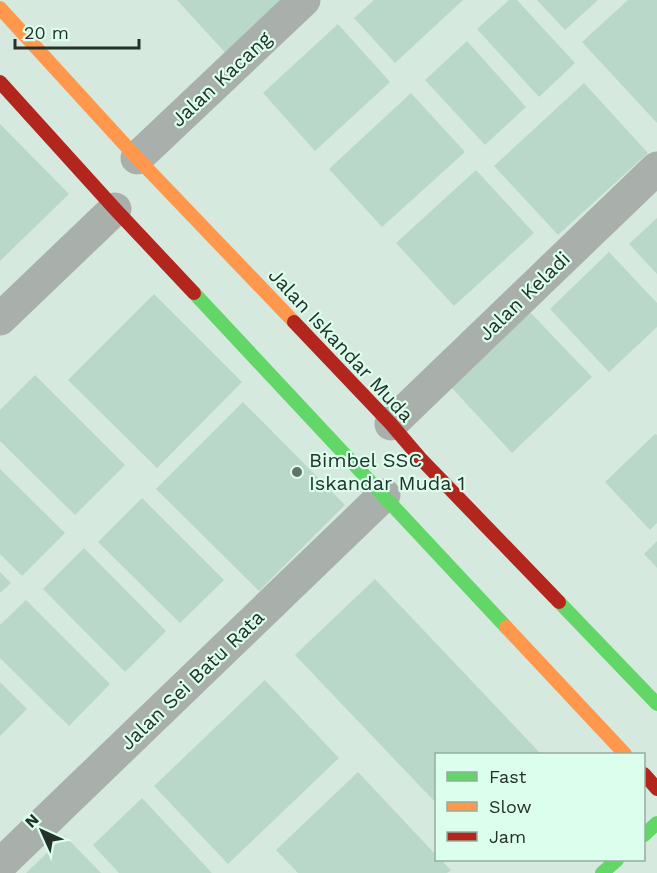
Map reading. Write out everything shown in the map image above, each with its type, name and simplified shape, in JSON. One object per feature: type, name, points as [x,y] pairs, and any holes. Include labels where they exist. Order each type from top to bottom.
[{"type":"main road","name":"Jalan Iskandar Muda","points":[[0,8],[146,173],[390,424],[416,462],[657,704]]},
{"type":"main road","points":[[0,82],[387,492],[624,753]]},
{"type":"main road","points":[[645,775],[657,789]]},
{"type":"main road","points":[[645,834],[657,823]]},
{"type":"main road","points":[[602,873],[616,861]]},
{"type":"street","name":"Jalan Kacang","points":[[146,173],[304,0]]},
{"type":"street","name":"Jalan Keladi","points":[[390,424],[657,168]]},
{"type":"street","points":[[0,319],[119,206]]},
{"type":"street","name":"Jalan Sei Batu Rata","points":[[0,865],[387,492]]},
{"type":"building","points":[[177,0],[296,0],[231,59]]},
{"type":"building","points":[[374,0],[463,0],[395,63],[354,18]]},
{"type":"building","points":[[509,0],[517,0],[575,63],[539,97],[477,29]]},
{"type":"building","points":[[537,0],[598,0],[565,30]]},
{"type":"building","points":[[628,0],[657,0],[657,123],[582,42]]},
{"type":"building","points":[[338,24],[390,82],[315,151],[263,93]]},
{"type":"building","points":[[467,41],[526,107],[485,145],[425,80]]},
{"type":"building","points":[[584,83],[648,153],[558,235],[494,166]]},
{"type":"building","points":[[411,93],[465,152],[382,227],[329,169]]},
{"type":"building","points":[[0,124],[69,194],[0,261]]},
{"type":"building","points":[[476,170],[534,233],[454,306],[396,243]]},
{"type":"building","points":[[657,218],[657,274],[629,244]]},
{"type":"building","points":[[609,252],[657,303],[657,327],[609,372],[550,309]]},
{"type":"building","points":[[154,294],[242,382],[157,468],[68,380]]},
{"type":"building","points":[[529,311],[592,377],[512,453],[450,386]]},
{"type":"building","points":[[35,375],[125,465],[75,515],[0,441],[0,410]]},
{"type":"building","points":[[243,402],[345,505],[259,591],[156,489]]},
{"type":"building","points":[[655,434],[657,435],[657,523],[650,530],[605,482]]},
{"type":"building","points":[[0,469],[65,533],[22,576],[0,554]]},
{"type":"building","points":[[142,498],[224,580],[180,623],[98,542]]},
{"type":"building","points":[[657,541],[657,568],[644,554]]},
{"type":"building","points":[[84,548],[166,631],[125,672],[43,589]]},
{"type":"building","points":[[0,572],[11,583],[0,593]]},
{"type":"building","points":[[375,579],[540,753],[435,753],[435,802],[295,655]]},
{"type":"building","points":[[26,600],[110,684],[69,726],[0,658],[0,625]]},
{"type":"building","points":[[265,680],[339,758],[228,864],[154,786]]},
{"type":"building","points":[[0,682],[27,709],[0,736]]},
{"type":"building","points":[[358,772],[435,854],[435,861],[442,861],[451,870],[447,873],[298,873],[276,850]]},
{"type":"building","points":[[142,798],[212,873],[119,873],[93,845]]},
{"type":"building","points":[[65,836],[101,873],[26,873]]},
{"type":"traffic: fast","points":[[194,293],[506,627]]},
{"type":"traffic: fast","points":[[559,602],[657,704]]},
{"type":"traffic: fast","points":[[645,834],[657,823]]},
{"type":"traffic: fast","points":[[602,873],[616,861]]},
{"type":"traffic: slow","points":[[0,8],[137,158],[294,322]]},
{"type":"traffic: slow","points":[[506,627],[624,753]]},
{"type":"traffic: jam","points":[[0,82],[194,293]]},
{"type":"traffic: jam","points":[[294,322],[391,424],[420,458],[559,602]]},
{"type":"traffic: jam","points":[[645,775],[657,789]]},
{"type":"place","name":"Bimbel SSC Iskandar Muda 1","points":[[297,472]]}]
